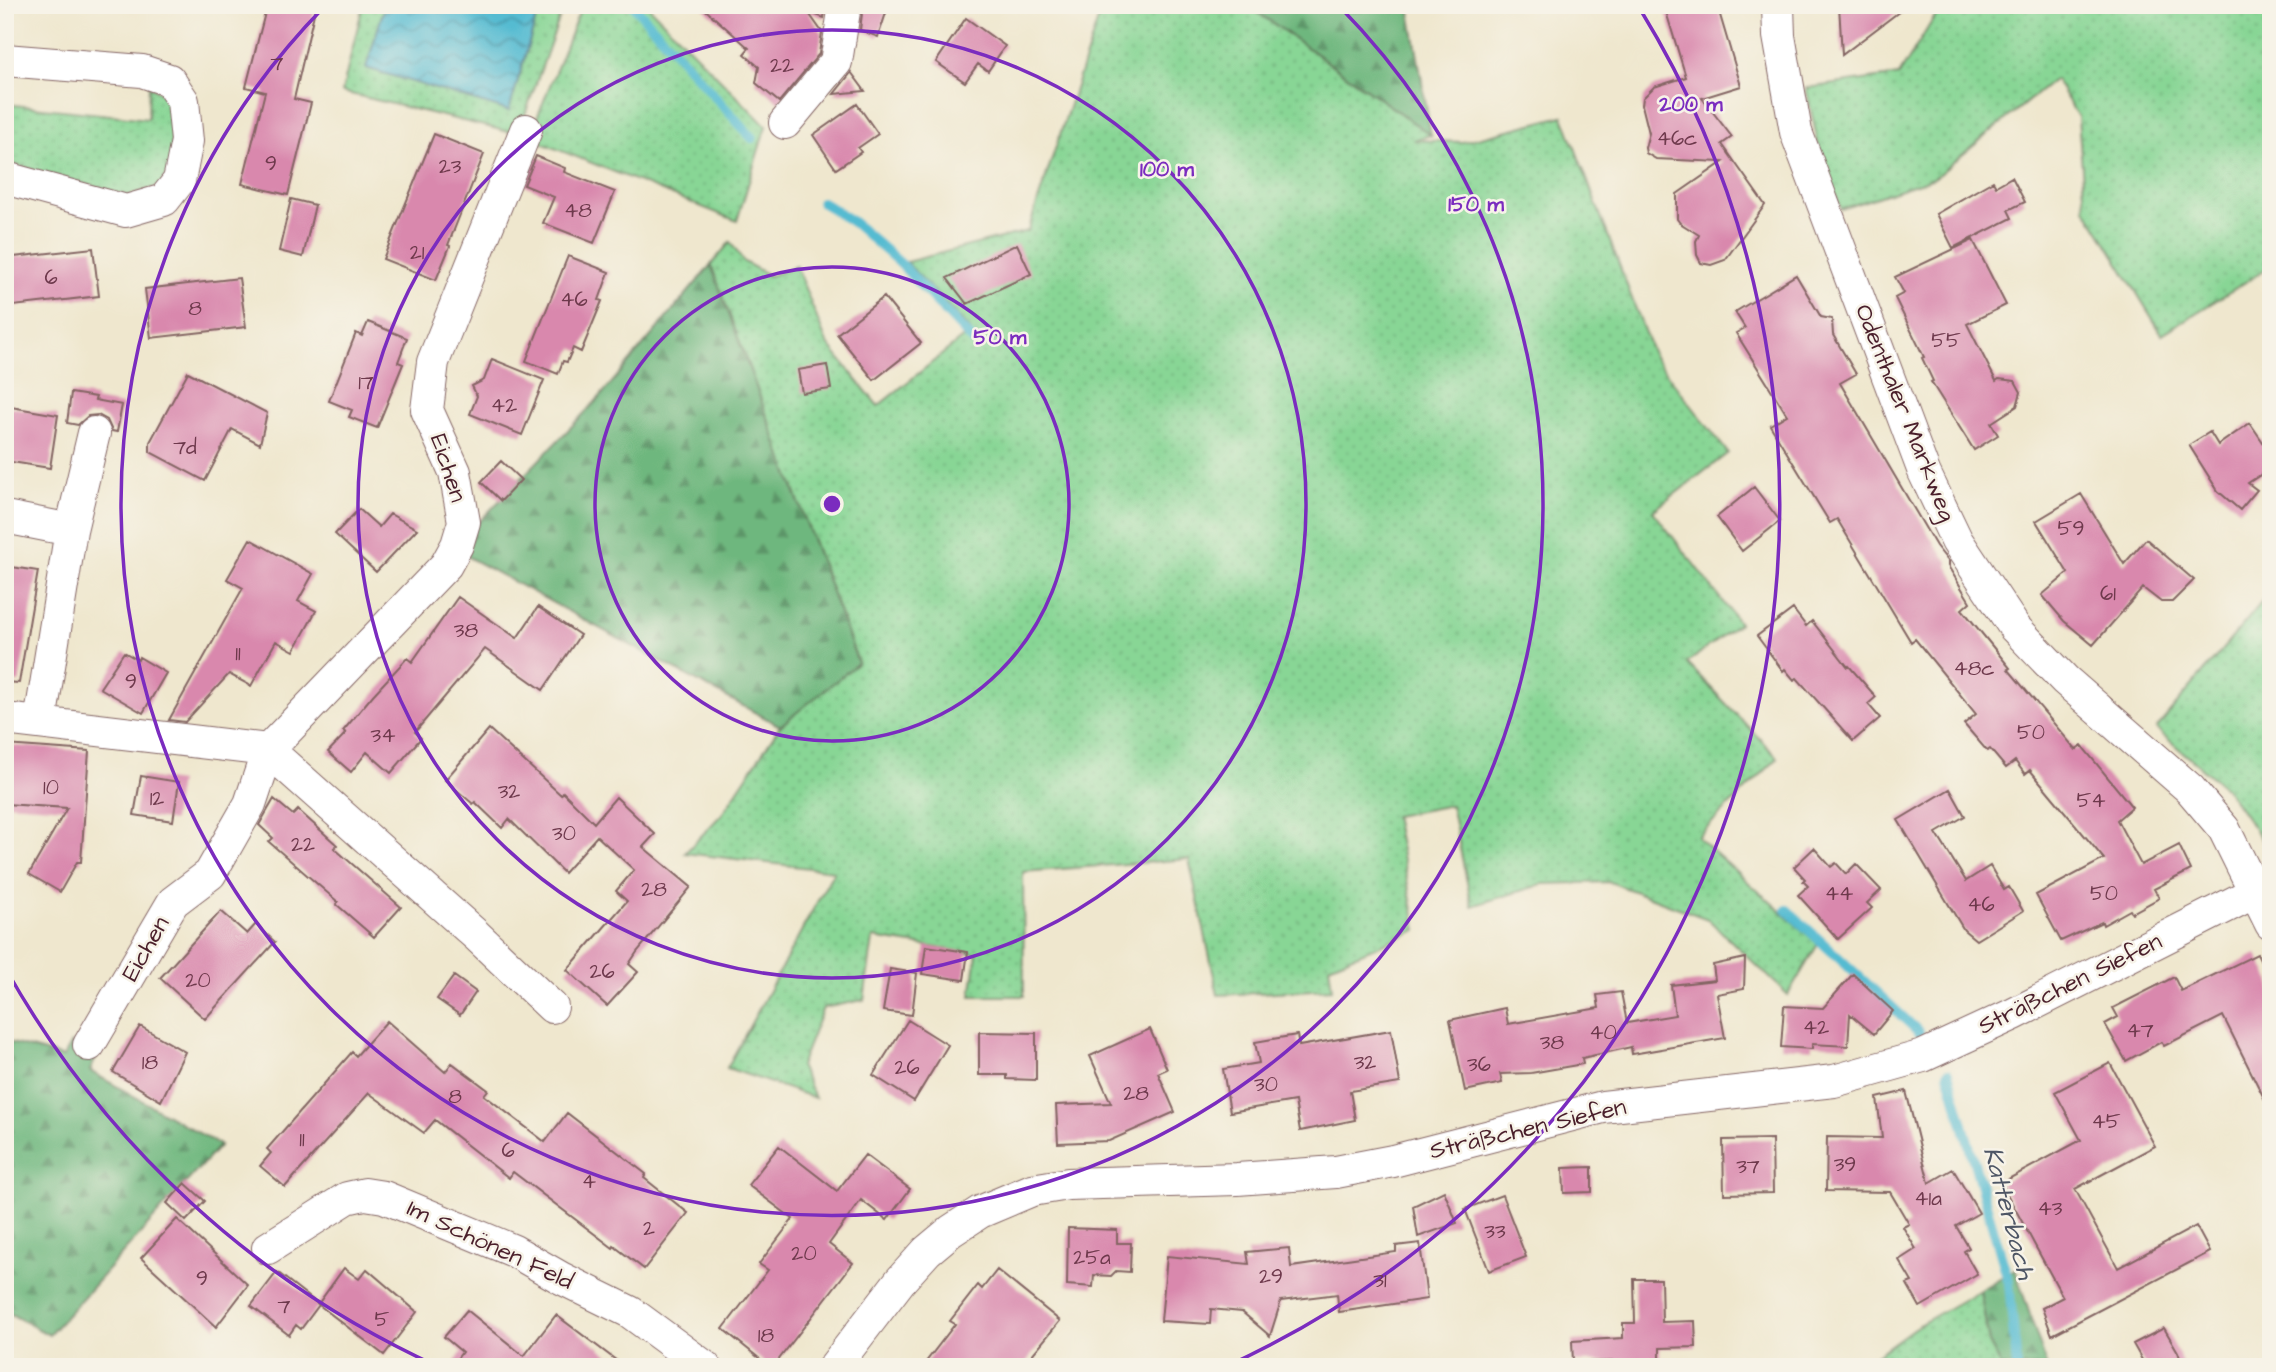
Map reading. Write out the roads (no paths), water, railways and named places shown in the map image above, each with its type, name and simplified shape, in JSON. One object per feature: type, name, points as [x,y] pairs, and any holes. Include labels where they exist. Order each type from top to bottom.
[{"type":"street","points":[[785,123],[836,62],[845,5]]},
{"type":"street","name":"Odenthaler Markweg","points":[[1778,5],[1779,36],[1796,132],[1924,472],[1957,541],[2015,628],[2065,680],[2190,789],[2224,830],[2271,924]]},
{"type":"street","points":[[5,60],[142,71],[169,80],[183,101],[187,141],[179,181],[164,200],[126,212],[5,178]]},
{"type":"street","name":"Eichen","points":[[89,1045],[173,902],[210,874],[250,804],[268,750],[446,565],[457,545],[464,522],[455,472],[427,410],[433,362],[526,130]]},
{"type":"street","points":[[40,722],[71,530],[94,433]]},
{"type":"street","points":[[5,517],[71,530]]},
{"type":"street","points":[[5,719],[268,750],[476,935],[552,1007]]},
{"type":"street","name":"Sträßchen Siefen","points":[[834,1367],[883,1301],[927,1251],[980,1212],[1021,1194],[1068,1184],[1237,1179],[1336,1172],[1393,1161],[1603,1107],[1835,1081],[1923,1056],[2014,1014],[2255,892]]},
{"type":"street","name":"Im Schönen Feld","points":[[268,1248],[347,1198],[365,1194],[384,1196],[514,1251],[630,1312],[705,1367]]},
{"type":"water","points":[[385,5],[540,5],[509,111],[366,68]]},
{"type":"waterway","name":"Katterbach","points":[[633,5],[752,138]]},
{"type":"waterway","name":"Katterbach","points":[[822,202],[854,223],[900,263],[973,341]]},
{"type":"waterway","name":"Katterbach","points":[[1787,910],[1919,1032]]},
{"type":"waterway","name":"Katterbach","points":[[1948,1073],[2009,1283],[2017,1367]]}]
